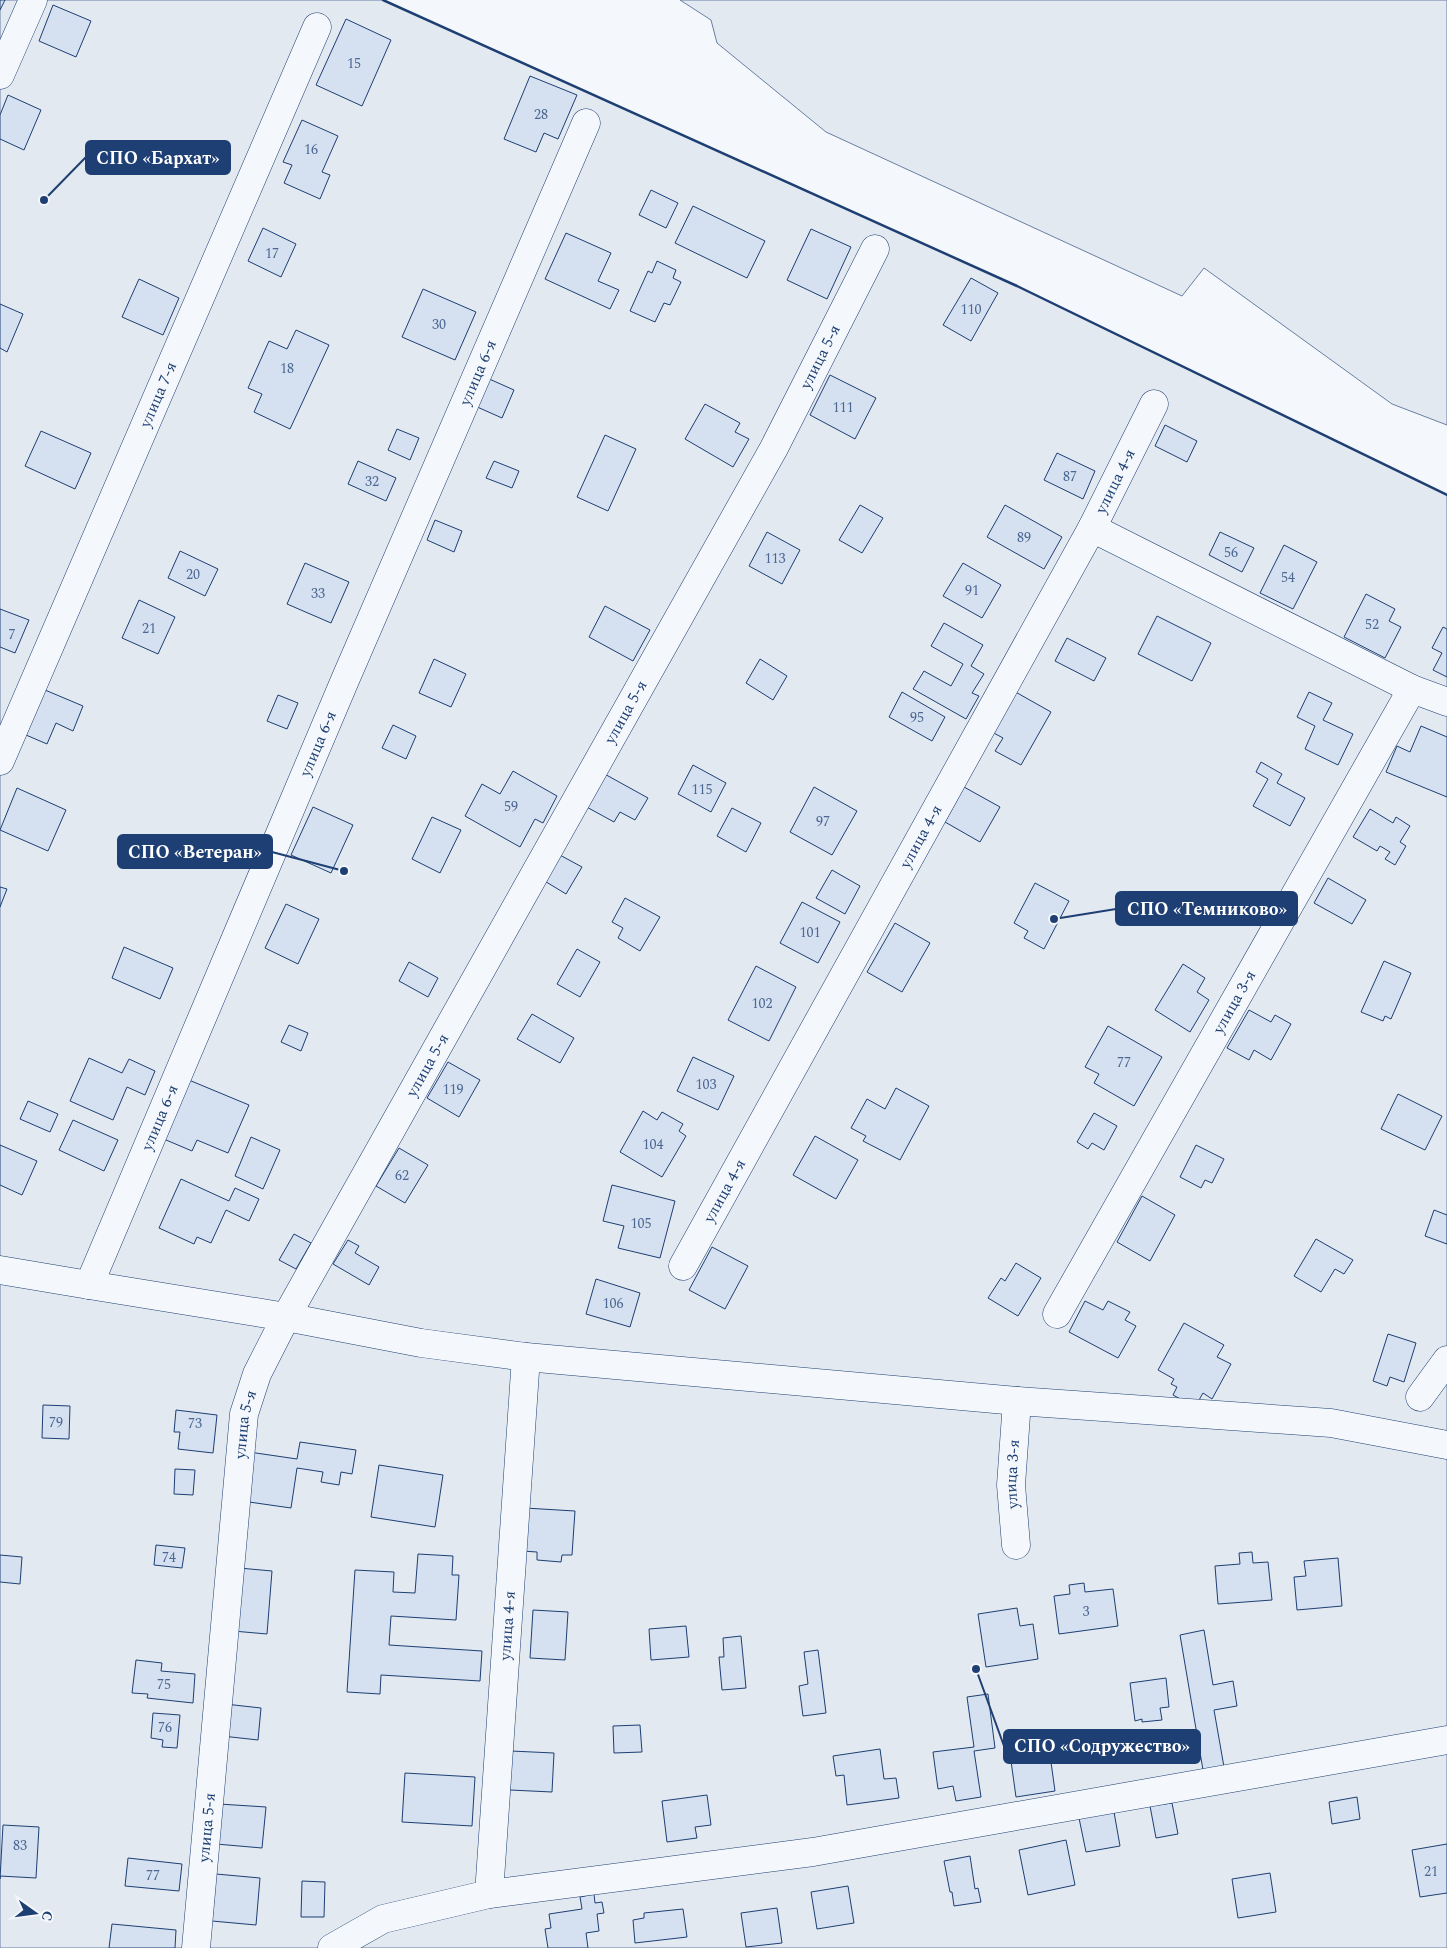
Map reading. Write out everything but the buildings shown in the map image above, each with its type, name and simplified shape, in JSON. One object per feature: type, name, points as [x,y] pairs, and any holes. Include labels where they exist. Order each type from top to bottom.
[{"type":"street","points":[[0,75],[33,0]]},
{"type":"street","name":"улица 7-я","points":[[0,762],[317,27]]},
{"type":"street","name":"улица 6-я","points":[[89,1284],[345,680],[586,123]]},
{"type":"street","name":"улица 5-я","points":[[196,1948],[244,1414],[257,1374],[286,1317],[774,448],[875,249]]},
{"type":"street","name":"улица 4-я","points":[[683,1266],[1092,528],[1154,404]]},
{"type":"street","points":[[1092,528],[1412,689],[1447,702]]},
{"type":"street","name":"улица 3-я","points":[[1057,1314],[1412,689]]},
{"type":"street","points":[[0,1270],[286,1317],[421,1343],[526,1357],[1016,1401],[1331,1423],[1447,1445]]},
{"type":"street","name":"улица 4-я","points":[[489,1894],[526,1357]]},
{"type":"street","points":[[1420,1397],[1447,1360]]},
{"type":"street","name":"улица 3-я","points":[[1016,1401],[1012,1485],[1016,1546]]},
{"type":"street","points":[[332,1948],[383,1919],[489,1894],[813,1852],[1447,1740]]},
{"type":"shaded area","points":[[0,0],[383,0],[1017,286],[1447,495],[1447,1948],[0,1948]]},
{"type":"shaded area","points":[[680,0],[1447,0],[1447,425],[1392,404],[1204,268],[1182,296],[826,132],[717,43],[711,20]]},
{"type":"wall","points":[[383,0],[1017,286],[1447,495]]},
{"type":"place","name":"СПО «Бархат»","points":[[44,200]]},
{"type":"place","name":"СПО «Ветеран»","points":[[344,871]]},
{"type":"place","name":"СПО «Темниково»","points":[[1054,919]]},
{"type":"place","name":"СПО «Содружество»","points":[[976,1669]]}]
